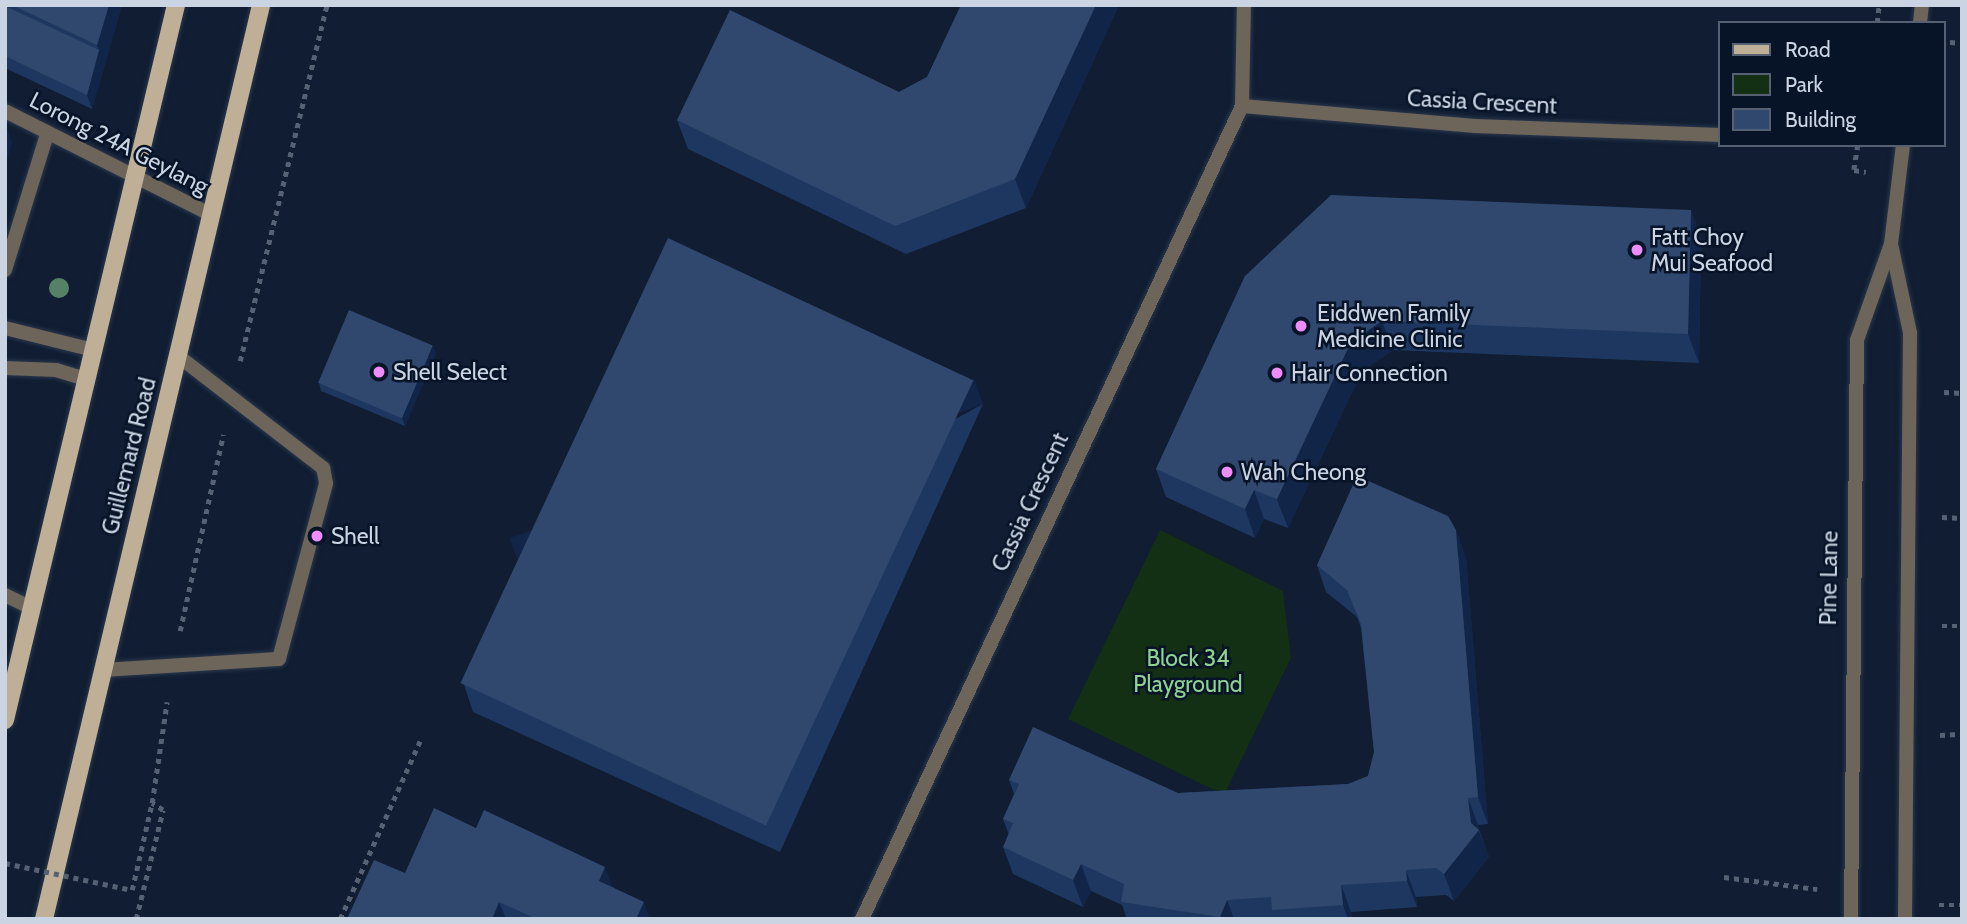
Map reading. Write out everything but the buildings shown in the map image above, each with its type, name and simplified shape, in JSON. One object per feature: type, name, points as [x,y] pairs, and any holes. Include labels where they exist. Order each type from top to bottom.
[{"type":"main road","points":[[5,720],[176,5]]},
{"type":"main road","name":"Guillemard Road","points":[[44,919],[261,5]]},
{"type":"street","name":"Cassia Crescent","points":[[862,919],[1242,106],[1244,5]]},
{"type":"street","name":"Cassia Crescent","points":[[1242,106],[1475,126],[1718,135]]},
{"type":"street","name":"Lorong 24A Geylang","points":[[5,111],[133,179],[212,215]]},
{"type":"street","points":[[5,270],[47,134]]},
{"type":"street","name":"Pine Lane","points":[[1851,919],[1857,340],[1891,244],[1903,147]]},
{"type":"street","name":"Pine Lane","points":[[1891,244],[1910,333],[1905,919]]},
{"type":"street","points":[[5,328],[93,350]]},
{"type":"street","points":[[103,670],[172,669],[279,659],[327,483],[323,468],[231,400],[178,356]]},
{"type":"street","points":[[5,368],[86,379]]},
{"type":"street","points":[[5,595],[32,608]]},
{"type":"path","points":[[5,863],[132,890],[152,803],[172,669],[231,400],[327,5]]},
{"type":"path","points":[[1950,42],[1962,43]]},
{"type":"path","points":[[1854,170],[1858,147]]},
{"type":"path","points":[[1948,734],[1962,734]]},
{"type":"path","points":[[340,919],[420,741]]},
{"type":"path","points":[[136,919],[163,810],[152,803]]},
{"type":"path","points":[[1724,877],[1810,890]]},
{"type":"path","points":[[1935,906],[1962,905]]},
{"type":"green space","name":"Block 34 Playground","points":[[1160,530],[1283,591],[1291,658],[1224,795],[1068,719]]},
{"type":"place","name":"Fatt Choy Mui Seafood","points":[[1637,250]]},
{"type":"place","name":"Eiddwen Family Medicine Clinic","points":[[1301,326]]},
{"type":"place","name":"Shell Select","points":[[379,372]]},
{"type":"place","name":"Hair Connection","points":[[1277,373]]},
{"type":"place","name":"Wah Cheong","points":[[1227,472]]},
{"type":"place","name":"Shell","points":[[317,536]]}]
